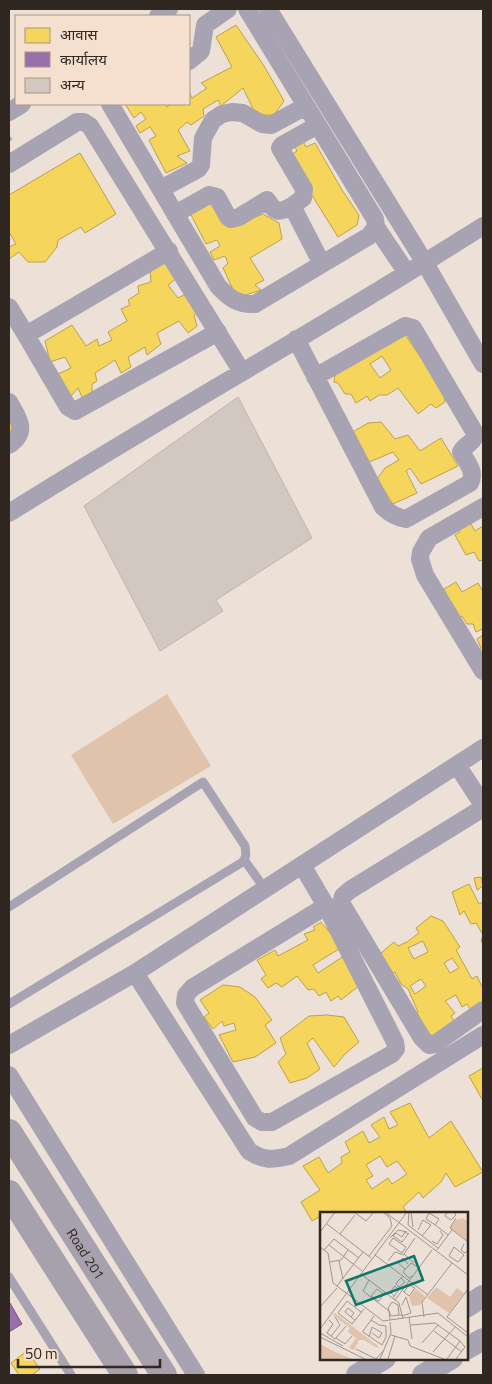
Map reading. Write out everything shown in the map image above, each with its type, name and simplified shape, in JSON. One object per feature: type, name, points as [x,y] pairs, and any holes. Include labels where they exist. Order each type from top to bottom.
[{"type":"main road","name":"Road 201","points":[[9,1132],[164,1375]]},
{"type":"main road","points":[[9,1193],[125,1375]]},
{"type":"street","points":[[190,60],[201,51],[205,26],[228,9]]},
{"type":"street","points":[[246,9],[375,219],[376,227],[407,273]]},
{"type":"street","points":[[268,9],[424,263],[483,364]]},
{"type":"street","points":[[9,112],[20,105]]},
{"type":"street","points":[[111,105],[218,286],[229,298],[246,305],[255,304],[368,236],[376,227]]},
{"type":"street","points":[[161,189],[198,169],[201,165],[203,138],[213,120],[222,114],[232,112],[243,113],[262,124],[271,125],[306,106]]},
{"type":"street","points":[[9,164],[77,122],[84,122],[90,126],[169,251],[242,372]]},
{"type":"street","points":[[175,214],[210,195],[217,197],[231,219],[239,217],[267,200],[272,208],[278,212],[283,212],[303,198],[304,189],[280,148],[282,145],[318,125]]},
{"type":"street","points":[[292,206],[322,264]]},
{"type":"street","points":[[9,513],[98,457],[483,226]]},
{"type":"street","points":[[26,335],[169,251]]},
{"type":"street","points":[[9,307],[68,407],[75,411],[218,332]]},
{"type":"street","points":[[296,339],[315,377],[383,507],[390,513],[406,519],[470,483],[473,477],[472,471],[461,452],[463,448],[472,442],[475,433],[413,328],[405,326],[315,377]]},
{"type":"street","points":[[9,402],[20,420],[20,429],[9,445]]},
{"type":"street","points":[[483,507],[429,538],[421,552],[420,558],[425,575],[483,671]]},
{"type":"street","points":[[9,1045],[135,974],[483,748]]},
{"type":"street","points":[[457,765],[483,806],[350,890],[342,896],[342,903],[422,1038],[429,1045],[435,1044],[483,1010]]},
{"type":"street","points":[[302,865],[326,906],[395,1042],[396,1049],[392,1054],[272,1122],[262,1122],[255,1118],[185,1003],[186,996],[192,988],[326,906]]},
{"type":"street","points":[[135,974],[249,1151],[260,1159],[276,1159],[289,1156],[483,1035]]},
{"type":"street","points":[[9,1075],[196,1375]]},
{"type":"street","points":[[467,1306],[483,1296]]},
{"type":"street","points":[[467,1348],[483,1338]]},
{"type":"street","points":[[357,1375],[383,1359]]},
{"type":"street","points":[[423,1375],[450,1359]]},
{"type":"lane","points":[[9,906],[202,782],[246,846],[245,861],[265,889]]},
{"type":"lane","points":[[9,1004],[245,861]]},
{"type":"lane","points":[[9,1277],[71,1375]]},
{"type":"shaded area","points":[[167,694],[211,766],[113,824],[71,755]]},
{"type":"building: आवास","points":[[236,25],[264,66],[284,101],[274,115],[256,115],[243,88],[221,106],[218,100],[203,109],[204,116],[191,125],[187,122],[178,130],[190,151],[177,156],[187,163],[166,173],[149,140],[156,136],[150,127],[140,133],[136,126],[146,119],[141,112],[134,118],[126,105],[166,105],[167,107],[170,105],[190,105],[190,94],[192,98],[207,88],[201,83],[232,67],[216,37]]},
{"type":"building: आवास","points":[[302,139],[306,147],[315,143],[359,215],[357,225],[338,237],[288,157],[297,151],[294,145]]},
{"type":"building: आवास","points":[[80,153],[116,214],[85,233],[81,227],[58,240],[57,247],[45,262],[28,262],[19,252],[9,259],[9,247],[16,244],[9,232],[9,195]]},
{"type":"building: आवास","points":[[213,203],[232,226],[263,214],[279,223],[282,239],[250,258],[264,280],[255,285],[261,290],[237,298],[223,268],[228,263],[225,256],[214,260],[210,252],[220,246],[217,240],[206,244],[189,211]]},
{"type":"building: आवास","points":[[165,257],[177,278],[168,285],[178,298],[188,293],[199,311],[194,315],[197,326],[188,333],[179,321],[157,333],[161,344],[147,355],[145,347],[128,357],[131,367],[121,373],[115,360],[95,373],[97,381],[92,384],[92,394],[82,397],[78,388],[71,396],[58,374],[71,368],[65,357],[50,362],[45,341],[72,325],[86,346],[97,339],[99,346],[112,340],[108,332],[127,321],[121,309],[130,305],[128,300],[139,293],[138,286],[151,282],[150,267]]},
{"type":"building: आवास","points":[[402,330],[443,390],[445,402],[436,408],[431,404],[418,414],[398,388],[387,395],[379,395],[370,401],[367,396],[356,403],[351,394],[345,394],[338,383],[334,382],[335,374]],"holes":[[[382,356],[391,370],[380,378],[370,364]]]},
{"type":"building: आवास","points":[[9,418],[17,425],[9,438]]},
{"type":"building: आवास","points":[[381,422],[395,439],[408,435],[420,451],[441,438],[458,466],[421,484],[410,468],[406,471],[417,493],[393,504],[377,479],[385,468],[399,460],[393,452],[367,463],[351,433],[368,423]]},
{"type":"building: आवास","points":[[468,519],[475,531],[483,526],[483,560],[479,561],[474,552],[466,555],[455,535],[460,532],[457,524]]},
{"type":"building: आवास","points":[[456,582],[462,592],[478,583],[483,592],[483,629],[476,632],[473,624],[467,624],[462,616],[457,618],[443,598],[447,595],[444,589]]},
{"type":"building: आवास","points":[[483,635],[483,665],[475,651],[481,648],[477,639]]},
{"type":"building: आवास","points":[[481,877],[483,886],[477,890],[474,878]]},
{"type":"building: आवास","points":[[469,884],[479,904],[483,902],[483,935],[476,923],[471,924],[464,911],[460,915],[452,892]]},
{"type":"building: आवास","points":[[431,916],[443,921],[460,947],[456,950],[472,979],[477,976],[483,989],[483,1008],[474,1015],[467,1004],[462,1007],[456,995],[445,1001],[455,1013],[451,1016],[456,1024],[431,1037],[415,1017],[418,1012],[408,989],[401,984],[395,972],[390,974],[381,953],[394,942],[398,946],[407,942],[419,933],[416,928]],"holes":[[[423,941],[428,952],[414,959],[408,948]],[[452,958],[459,968],[450,973],[444,963]],[[421,979],[426,986],[415,994],[410,986]]]},
{"type":"building: आवास","points":[[321,922],[342,947],[313,965],[318,973],[347,954],[360,985],[341,1000],[338,996],[331,1001],[326,992],[319,996],[314,989],[308,990],[297,976],[282,987],[276,983],[268,988],[261,979],[266,975],[257,960],[275,950],[278,956],[308,940],[304,934],[315,930],[313,927]]},
{"type":"building: आवास","points":[[223,985],[240,987],[255,997],[272,1020],[265,1025],[276,1043],[255,1057],[233,1062],[219,1035],[236,1030],[234,1023],[224,1026],[222,1021],[213,1029],[204,1017],[209,1013],[200,1000]]},
{"type":"building: आवास","points":[[327,1015],[344,1017],[359,1042],[334,1067],[313,1038],[307,1043],[320,1069],[307,1078],[290,1083],[278,1062],[286,1054],[280,1038],[309,1016]]},
{"type":"building: आवास","points":[[483,1068],[483,1101],[469,1076]]},
{"type":"building: आवास","points":[[410,1103],[429,1138],[451,1121],[483,1172],[455,1187],[446,1173],[441,1182],[423,1198],[419,1192],[403,1207],[406,1212],[320,1212],[320,1217],[312,1221],[301,1202],[320,1190],[303,1166],[319,1157],[328,1173],[342,1163],[341,1157],[350,1152],[345,1142],[363,1131],[369,1143],[380,1137],[371,1125],[384,1117],[389,1129],[398,1125],[390,1112]],"holes":[[[380,1156],[387,1167],[397,1161],[407,1174],[392,1184],[388,1178],[372,1189],[366,1180],[373,1176],[366,1165]]]},
{"type":"building: आवास","points":[[27,1351],[40,1369],[32,1375],[19,1375],[11,1363]]},
{"type":"building: कार्यालय","points":[[9,1304],[22,1324],[9,1332]]},
{"type":"building: अन्य","points":[[238,397],[312,538],[216,600],[223,611],[160,651],[84,506]]}]
